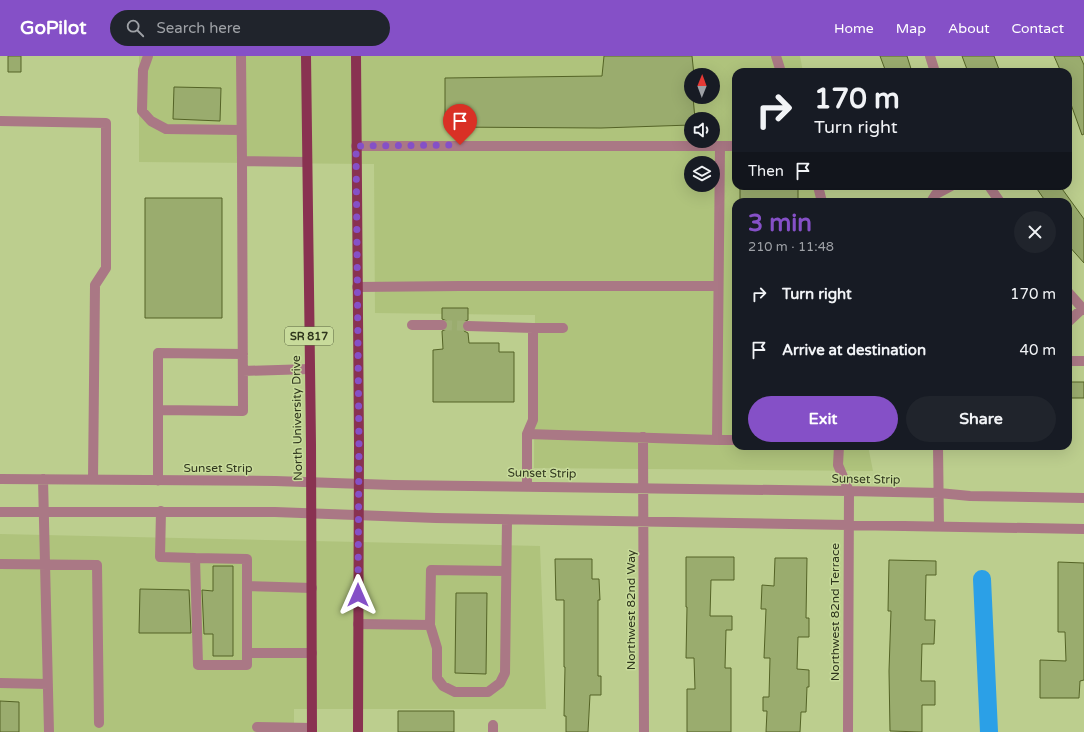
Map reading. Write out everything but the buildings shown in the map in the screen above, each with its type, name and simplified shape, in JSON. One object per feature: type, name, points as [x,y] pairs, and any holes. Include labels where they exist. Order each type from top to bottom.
[{"type":"main road","name":"North University Drive","points":[[306,56],[312,588],[312,730]]},
{"type":"main road","points":[[356,56],[358,732]]},
{"type":"street","points":[[148,56],[142,70],[142,111],[151,121],[166,129],[241,130]]},
{"type":"street","points":[[158,410],[243,411],[241,56]]},
{"type":"street","points":[[776,56],[780,68]]},
{"type":"street","points":[[930,56],[934,68]]},
{"type":"street","points":[[0,121],[106,123],[106,268],[95,285],[93,480]]},
{"type":"street","points":[[356,146],[684,146]]},
{"type":"street","points":[[720,146],[732,146]]},
{"type":"street","points":[[717,440],[720,148]]},
{"type":"street","points":[[242,162],[307,162]]},
{"type":"street","points":[[934,198],[936,194],[944,190]]},
{"type":"street","points":[[357,287],[718,286]]},
{"type":"street","points":[[1072,297],[1083,309],[1072,319]]},
{"type":"street","points":[[412,325],[442,325]]},
{"type":"street","points":[[468,326],[563,328]]},
{"type":"street","points":[[527,486],[526,434],[533,420],[533,328]]},
{"type":"street","points":[[158,481],[158,354],[242,354]]},
{"type":"street","points":[[1072,361],[1084,361]]},
{"type":"street","points":[[243,371],[310,369]]},
{"type":"street","points":[[526,434],[732,440]]},
{"type":"street","name":"Northwest 82nd Way","points":[[642,437],[644,732]]},
{"type":"street","points":[[839,450],[838,465],[849,491]]},
{"type":"street","points":[[938,450],[939,527]]},
{"type":"street","name":"Sunset Strip","points":[[0,479],[849,491],[939,493],[970,496],[1084,498]]},
{"type":"street","points":[[43,479],[49,732]]},
{"type":"street","name":"Northwest 82nd Terrace","points":[[848,732],[849,491]]},
{"type":"street","points":[[161,511],[160,557],[247,559],[247,665],[198,665],[195,558]]},
{"type":"street","points":[[0,512],[161,511],[507,520],[1084,529]]},
{"type":"street","points":[[505,571],[431,570],[430,625],[437,648],[436,678],[443,686],[454,692],[488,692],[500,683],[505,673],[505,571],[507,520]]},
{"type":"street","points":[[0,564],[45,563],[97,565],[99,723]]},
{"type":"street","points":[[248,586],[312,588]]},
{"type":"street","points":[[358,624],[430,625]]},
{"type":"street","points":[[246,653],[312,653]]},
{"type":"street","points":[[0,684],[48,684]]},
{"type":"street","points":[[257,727],[312,730]]},
{"type":"shaded area","points":[[139,56],[800,56],[802,68],[732,68],[732,190],[824,190],[825,198],[732,198],[732,450],[869,450],[873,471],[534,468],[535,315],[375,313],[374,164],[139,162]]},
{"type":"shaded area","points":[[0,534],[540,546],[546,709],[294,709],[294,732],[0,732]]},
{"type":"waterway","points":[[982,579],[989,732]]},
{"type":"tunnel","points":[[442,325],[468,326]]},
{"type":"route","points":[[358,595],[359,445],[356,146],[460,145]]}]
